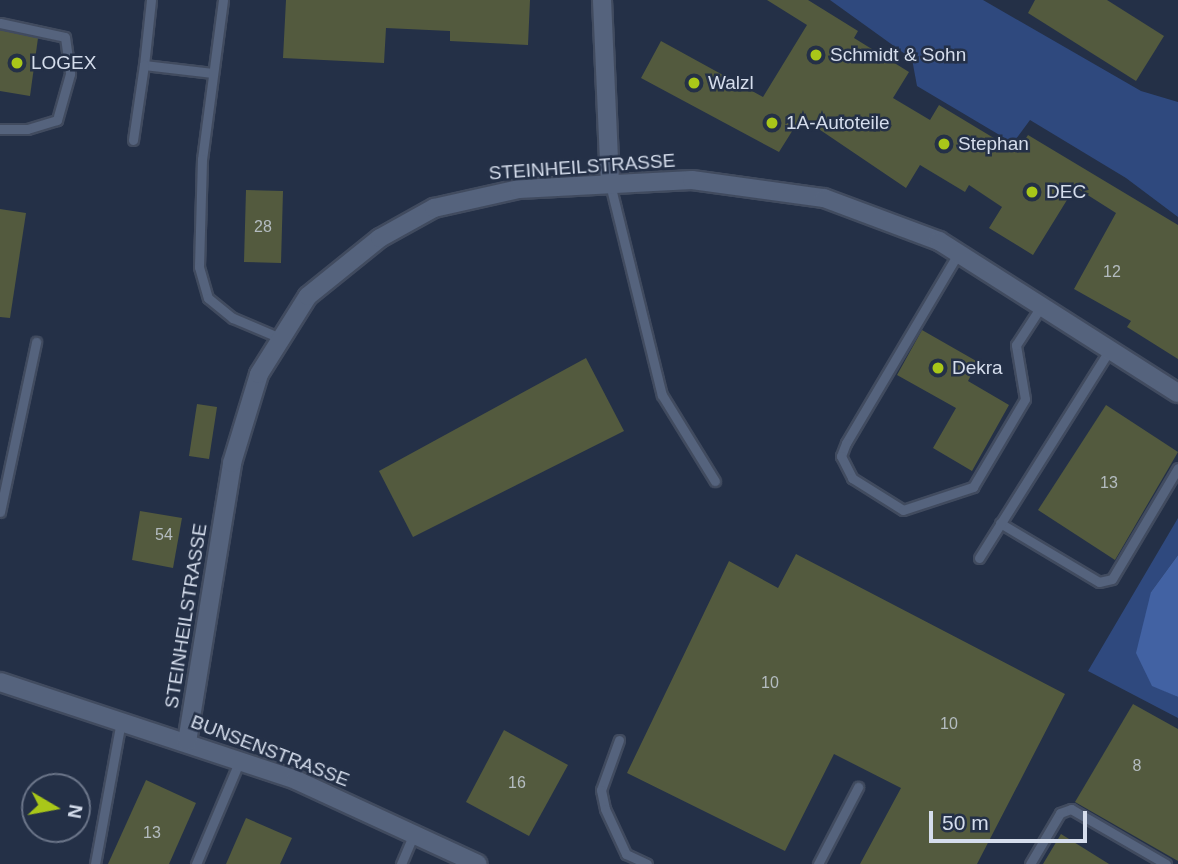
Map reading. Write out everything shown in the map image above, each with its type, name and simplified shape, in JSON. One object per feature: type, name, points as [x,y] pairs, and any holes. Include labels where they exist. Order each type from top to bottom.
[{"type":"street","points":[[602,0],[610,184]]},
{"type":"street","name":"STEINHEILSTRASSE","points":[[187,742],[232,463],[243,414],[278,337],[307,296],[342,265],[434,208],[519,189],[692,180],[824,198],[887,217],[959,252],[1178,393]]},
{"type":"street","name":"BUNSENSTRASSE","points":[[0,682],[240,760],[414,833],[478,864]]},
{"type":"lane","points":[[133,141],[151,0]]},
{"type":"lane","points":[[223,0],[202,159],[199,267],[208,298],[233,318],[278,337]]},
{"type":"lane","points":[[0,23],[65,37],[70,74],[57,120],[27,129],[0,129]]},
{"type":"lane","points":[[144,65],[213,73]]},
{"type":"lane","points":[[610,184],[662,395],[715,481]]},
{"type":"lane","points":[[959,252],[846,443],[841,456],[852,478],[903,510],[973,487],[1025,400],[1016,345],[1042,304]]},
{"type":"lane","points":[[0,512],[36,342]]},
{"type":"lane","points":[[979,558],[1110,349]]},
{"type":"lane","points":[[1000,523],[1099,582],[1112,579],[1178,468]]},
{"type":"lane","points":[[95,864],[121,720]]},
{"type":"lane","points":[[619,740],[601,790],[605,809],[626,854],[647,864]]},
{"type":"lane","points":[[197,864],[240,760]]},
{"type":"lane","points":[[818,864],[858,787]]},
{"type":"lane","points":[[1030,864],[1060,813],[1071,809],[1166,864]]},
{"type":"lane","points":[[401,864],[414,833]]},
{"type":"shaded area","points":[[830,0],[983,0],[1141,91],[1178,102],[1178,217],[1126,178],[1030,120],[1013,143],[917,86],[912,59]]},
{"type":"shaded area","points":[[1178,518],[1178,555],[1151,592],[1152,685],[1178,697],[1178,718],[1088,671]]},
{"type":"shaded area","points":[[1178,555],[1178,697],[1152,686],[1136,653],[1151,592]]},
{"type":"building","points":[[286,0],[530,0],[528,45],[450,41],[450,31],[386,28],[384,63],[283,58]]},
{"type":"building","points":[[767,0],[808,0],[858,31],[854,38],[909,72],[893,98],[930,120],[939,105],[1017,152],[1028,135],[1178,225],[1178,359],[1127,327],[1131,321],[1074,289],[1116,213],[1075,187],[1033,255],[989,228],[1002,207],[969,185],[965,192],[920,165],[906,188],[801,117],[779,152],[641,78],[661,41],[763,97],[807,25]]},
{"type":"building","points":[[1035,0],[1107,0],[1164,36],[1136,81],[1028,13]]},
{"type":"building","name":"LOGEX","points":[[0,30],[38,38],[30,96],[0,91]]},
{"type":"building","points":[[246,190],[283,191],[281,263],[244,262]]},
{"type":"building","points":[[0,209],[26,213],[10,318],[0,317]]},
{"type":"building","points":[[922,330],[978,362],[968,381],[1009,405],[972,471],[933,448],[956,408],[897,375]]},
{"type":"building","points":[[586,358],[624,431],[413,537],[379,471]]},
{"type":"building","points":[[197,404],[217,407],[209,459],[189,456]]},
{"type":"building","points":[[1106,405],[1178,452],[1115,560],[1038,510]]},
{"type":"building","points":[[140,511],[182,518],[173,568],[132,560]]},
{"type":"building","points":[[796,554],[1065,694],[977,864],[860,864],[901,788],[834,754],[785,851],[627,773],[729,561],[778,588]]},
{"type":"building","points":[[1133,704],[1178,729],[1178,861],[1075,802]]},
{"type":"building","points":[[504,730],[568,765],[529,836],[466,802]]},
{"type":"building","points":[[146,780],[196,803],[169,864],[108,864]]},
{"type":"building","points":[[246,818],[292,838],[280,864],[226,864]]},
{"type":"building","points":[[1061,834],[1109,864],[1043,864]]},
{"type":"place","name":"Schmidt & Sohn","points":[[816,55]]},
{"type":"place","name":"LOGEX","points":[[17,63]]},
{"type":"place","name":"Walzl","points":[[694,83]]},
{"type":"place","name":"1A-Autoteile","points":[[772,123]]},
{"type":"place","name":"Stephan","points":[[944,144]]},
{"type":"place","name":"DEC","points":[[1032,192]]},
{"type":"place","name":"Dekra","points":[[938,368]]}]
